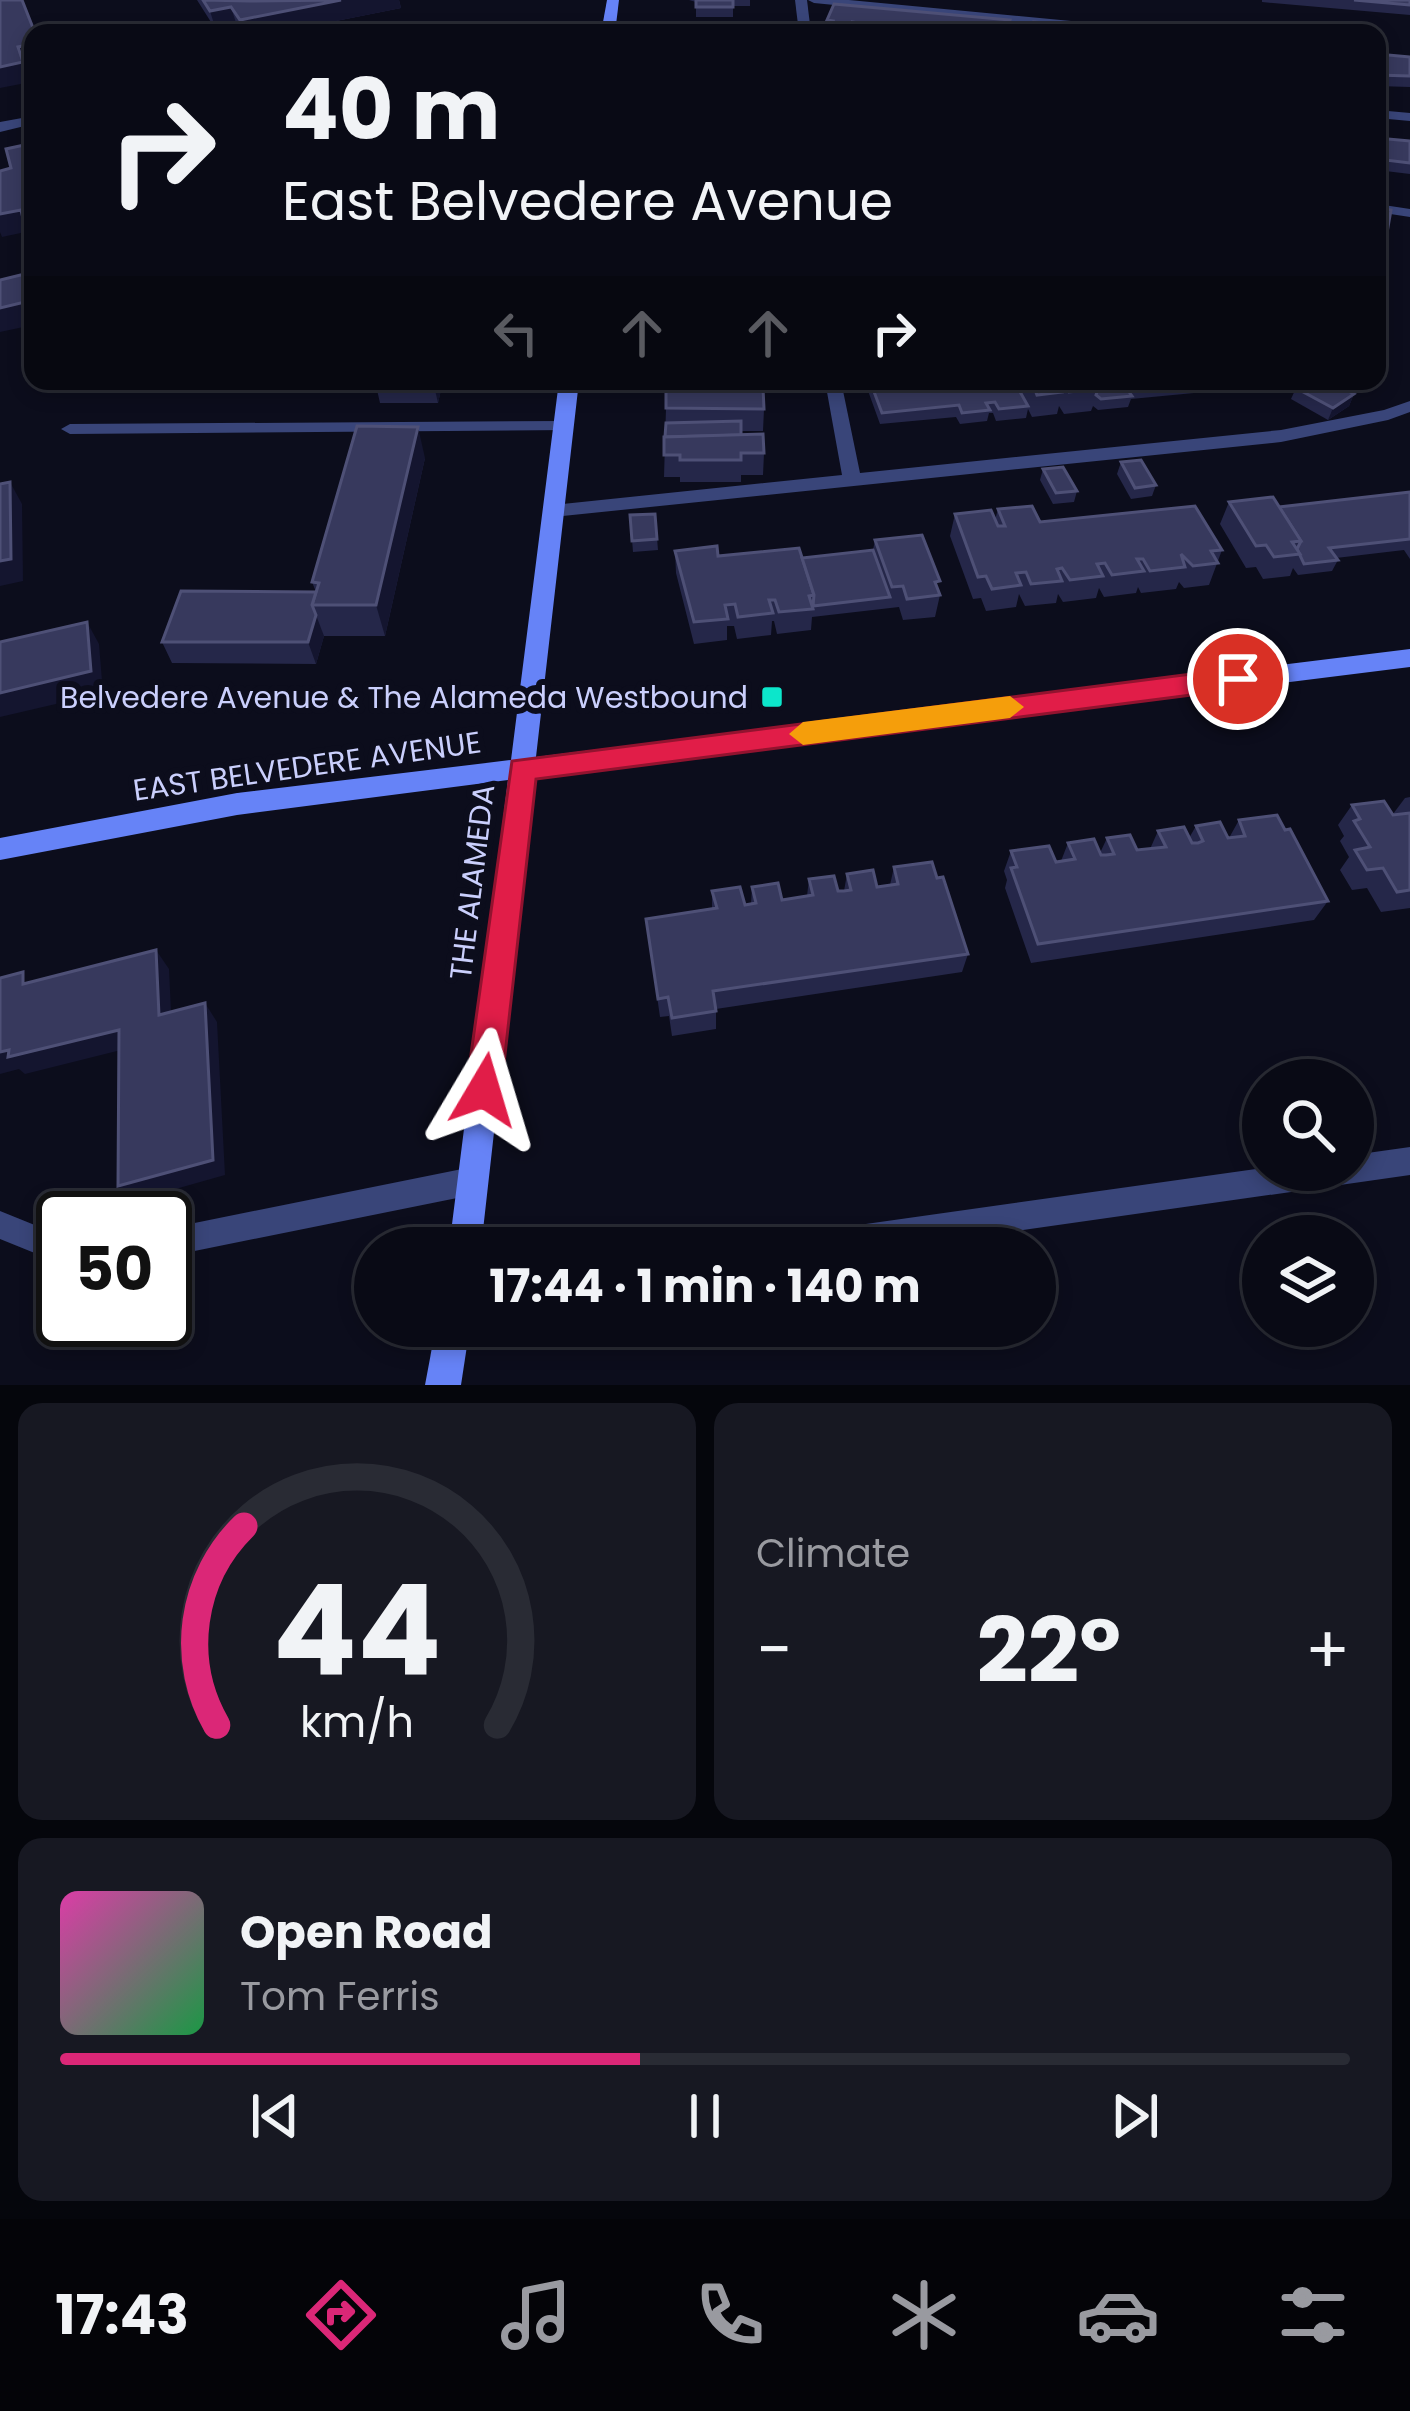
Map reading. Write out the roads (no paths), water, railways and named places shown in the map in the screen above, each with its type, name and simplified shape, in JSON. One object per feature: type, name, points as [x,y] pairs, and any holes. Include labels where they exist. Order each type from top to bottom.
[{"type":"main road","name":"THE ALAMEDA","points":[[467,1227],[568,390]]},
{"type":"main road","name":"EAST BELVEDERE AVENUE","points":[[0,850],[237,804],[1410,658]]},
{"type":"main road","points":[[443,1385],[449,1347]]},
{"type":"lane","points":[[814,0],[1062,24]]},
{"type":"lane","points":[[835,390],[852,481]]},
{"type":"lane","points":[[554,511],[1281,436],[1388,416],[1410,406]]},
{"type":"lane","points":[[70,429],[563,426]]},
{"type":"lane","points":[[1374,1166],[1410,1161]]},
{"type":"lane","points":[[192,1238],[472,1181]]},
{"type":"lane","points":[[945,1227],[1242,1185]]},
{"type":"lane","points":[[0,1226],[36,1240]]},
{"type":"place","name":"Belvedere Avenue & The Alameda Westbound","points":[[772,697]]}]
